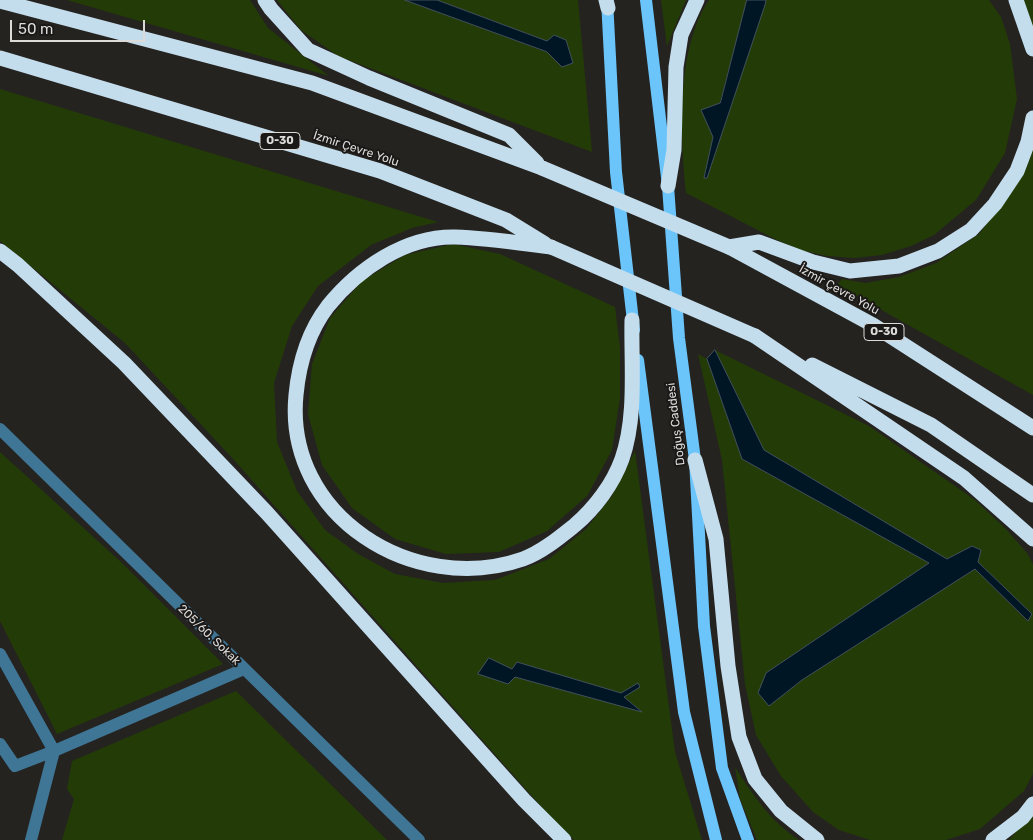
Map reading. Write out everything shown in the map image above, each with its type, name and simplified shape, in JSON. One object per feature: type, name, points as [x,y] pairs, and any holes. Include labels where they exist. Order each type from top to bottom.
[{"type":"highway","points":[[266,0],[271,9],[308,50],[370,78],[509,135],[542,168]]},
{"type":"highway","points":[[668,186],[674,150],[676,67],[681,35],[697,0]]},
{"type":"highway","points":[[1016,0],[1033,49]]},
{"type":"highway","name":"O-30","points":[[0,1],[312,83],[542,168],[729,248]]},
{"type":"highway","name":"İzmir Çevre Yolu","points":[[0,58],[380,171],[506,220],[551,247]]},
{"type":"highway","points":[[729,248],[759,242],[814,262],[850,270],[899,266],[938,251],[971,230],[995,204],[1017,171],[1028,142],[1033,118]]},
{"type":"highway","points":[[551,247],[452,237],[418,243],[391,254],[362,271],[341,290],[323,312],[307,340],[298,375],[294,410],[299,444],[310,475],[325,499],[350,528],[377,546],[408,560],[446,567],[484,567],[524,559],[559,538],[588,514],[609,484],[622,458],[630,420],[632,320]]},
{"type":"highway","name":"O-30","points":[[551,247],[754,336],[932,426],[1033,495]]},
{"type":"highway","name":"İzmir Çevre Yolu","points":[[729,248],[873,325],[1033,428]]},
{"type":"highway","points":[[0,251],[18,265],[136,376],[267,513],[524,800],[564,840]]},
{"type":"highway","points":[[754,336],[964,478],[1033,539]]},
{"type":"highway","points":[[695,460],[716,539],[728,666],[739,737],[755,779],[781,811],[817,840]]},
{"type":"highway","points":[[994,840],[1023,817],[1033,804]]},
{"type":"main road","name":"Doğuş Caddesi","points":[[646,0],[668,186],[679,338],[695,460],[704,626],[722,768],[748,840]]},
{"type":"main road","points":[[607,3],[616,172],[632,320],[684,712],[716,840]]},
{"type":"street","name":"205/60. Sokak","points":[[0,429],[419,840]]},
{"type":"street","points":[[0,654],[54,751],[31,840]]},
{"type":"street","points":[[0,744],[15,766],[244,669]]},
{"type":"green space","points":[[67,0],[250,0],[268,28],[329,76]]},
{"type":"green space","points":[[277,0],[405,0],[547,52],[562,67],[547,41],[437,0],[578,0],[592,152],[338,56],[301,30]]},
{"type":"green space","points":[[661,0],[686,0],[667,46]]},
{"type":"green space","points":[[709,0],[747,0],[720,103],[702,110],[713,137],[704,177],[766,0],[989,0],[1001,17],[1010,44],[1017,99],[1005,153],[976,200],[934,235],[911,246],[882,255],[854,258],[827,256],[800,250],[686,193],[682,119],[686,67],[698,20]]},
{"type":"green space","points":[[1020,0],[1033,0],[1033,44]]},
{"type":"green space","points":[[0,89],[438,222],[412,228],[371,245],[318,286],[292,326],[274,383],[277,442],[297,491],[325,530],[358,554],[395,574],[443,583],[495,580],[549,559],[586,529],[612,496],[635,451],[675,752],[702,840],[574,840],[547,813],[234,460],[125,343],[0,241]],"holes":[[[489,658],[512,670],[517,662],[621,693],[640,687],[623,697],[641,711],[515,677],[508,684]]]},
{"type":"green space","points":[[1033,114],[1033,395],[837,285],[842,279],[865,283],[899,277],[936,263],[979,234],[1023,174]]},
{"type":"green space","points":[[453,244],[500,254],[615,307],[620,348],[620,398],[612,450],[587,496],[547,531],[499,552],[446,554],[395,539],[352,508],[322,465],[308,414],[312,364],[330,318],[362,281],[405,255]]},
{"type":"green space","points":[[715,350],[869,426],[975,500],[1006,529],[1027,553],[1033,564],[1033,774],[1024,791],[980,829],[946,840],[870,840],[839,830],[813,812],[781,776],[756,735],[745,684],[722,460],[698,354],[707,359],[742,459],[929,563],[766,673],[769,706],[802,680],[975,569],[1027,621],[1032,614],[978,562],[981,550],[972,546],[947,559],[764,450]]},
{"type":"green space","points":[[0,452],[121,562],[223,664],[57,734],[0,621]]},
{"type":"green space","points":[[236,691],[387,840],[62,840],[74,799],[67,789],[72,761]]},
{"type":"green space","points":[[735,767],[771,816],[779,825],[799,840],[757,840],[740,799]]},
{"type":"green space","points":[[1033,812],[1033,840],[1009,840]]},
{"type":"water","points":[[405,0],[437,0],[547,41],[554,35],[566,40],[573,63],[562,67],[547,52]]},
{"type":"water","points":[[747,0],[766,0],[707,178],[704,178],[713,137],[701,110],[720,103]]},
{"type":"water","points":[[715,350],[764,450],[947,559],[972,546],[981,550],[978,562],[1032,614],[1028,621],[975,569],[802,680],[769,706],[758,693],[766,673],[929,563],[742,459],[707,359]]},
{"type":"water","points":[[489,658],[512,669],[517,662],[621,693],[638,683],[640,687],[624,697],[642,712],[515,677],[508,684],[478,674]]}]
